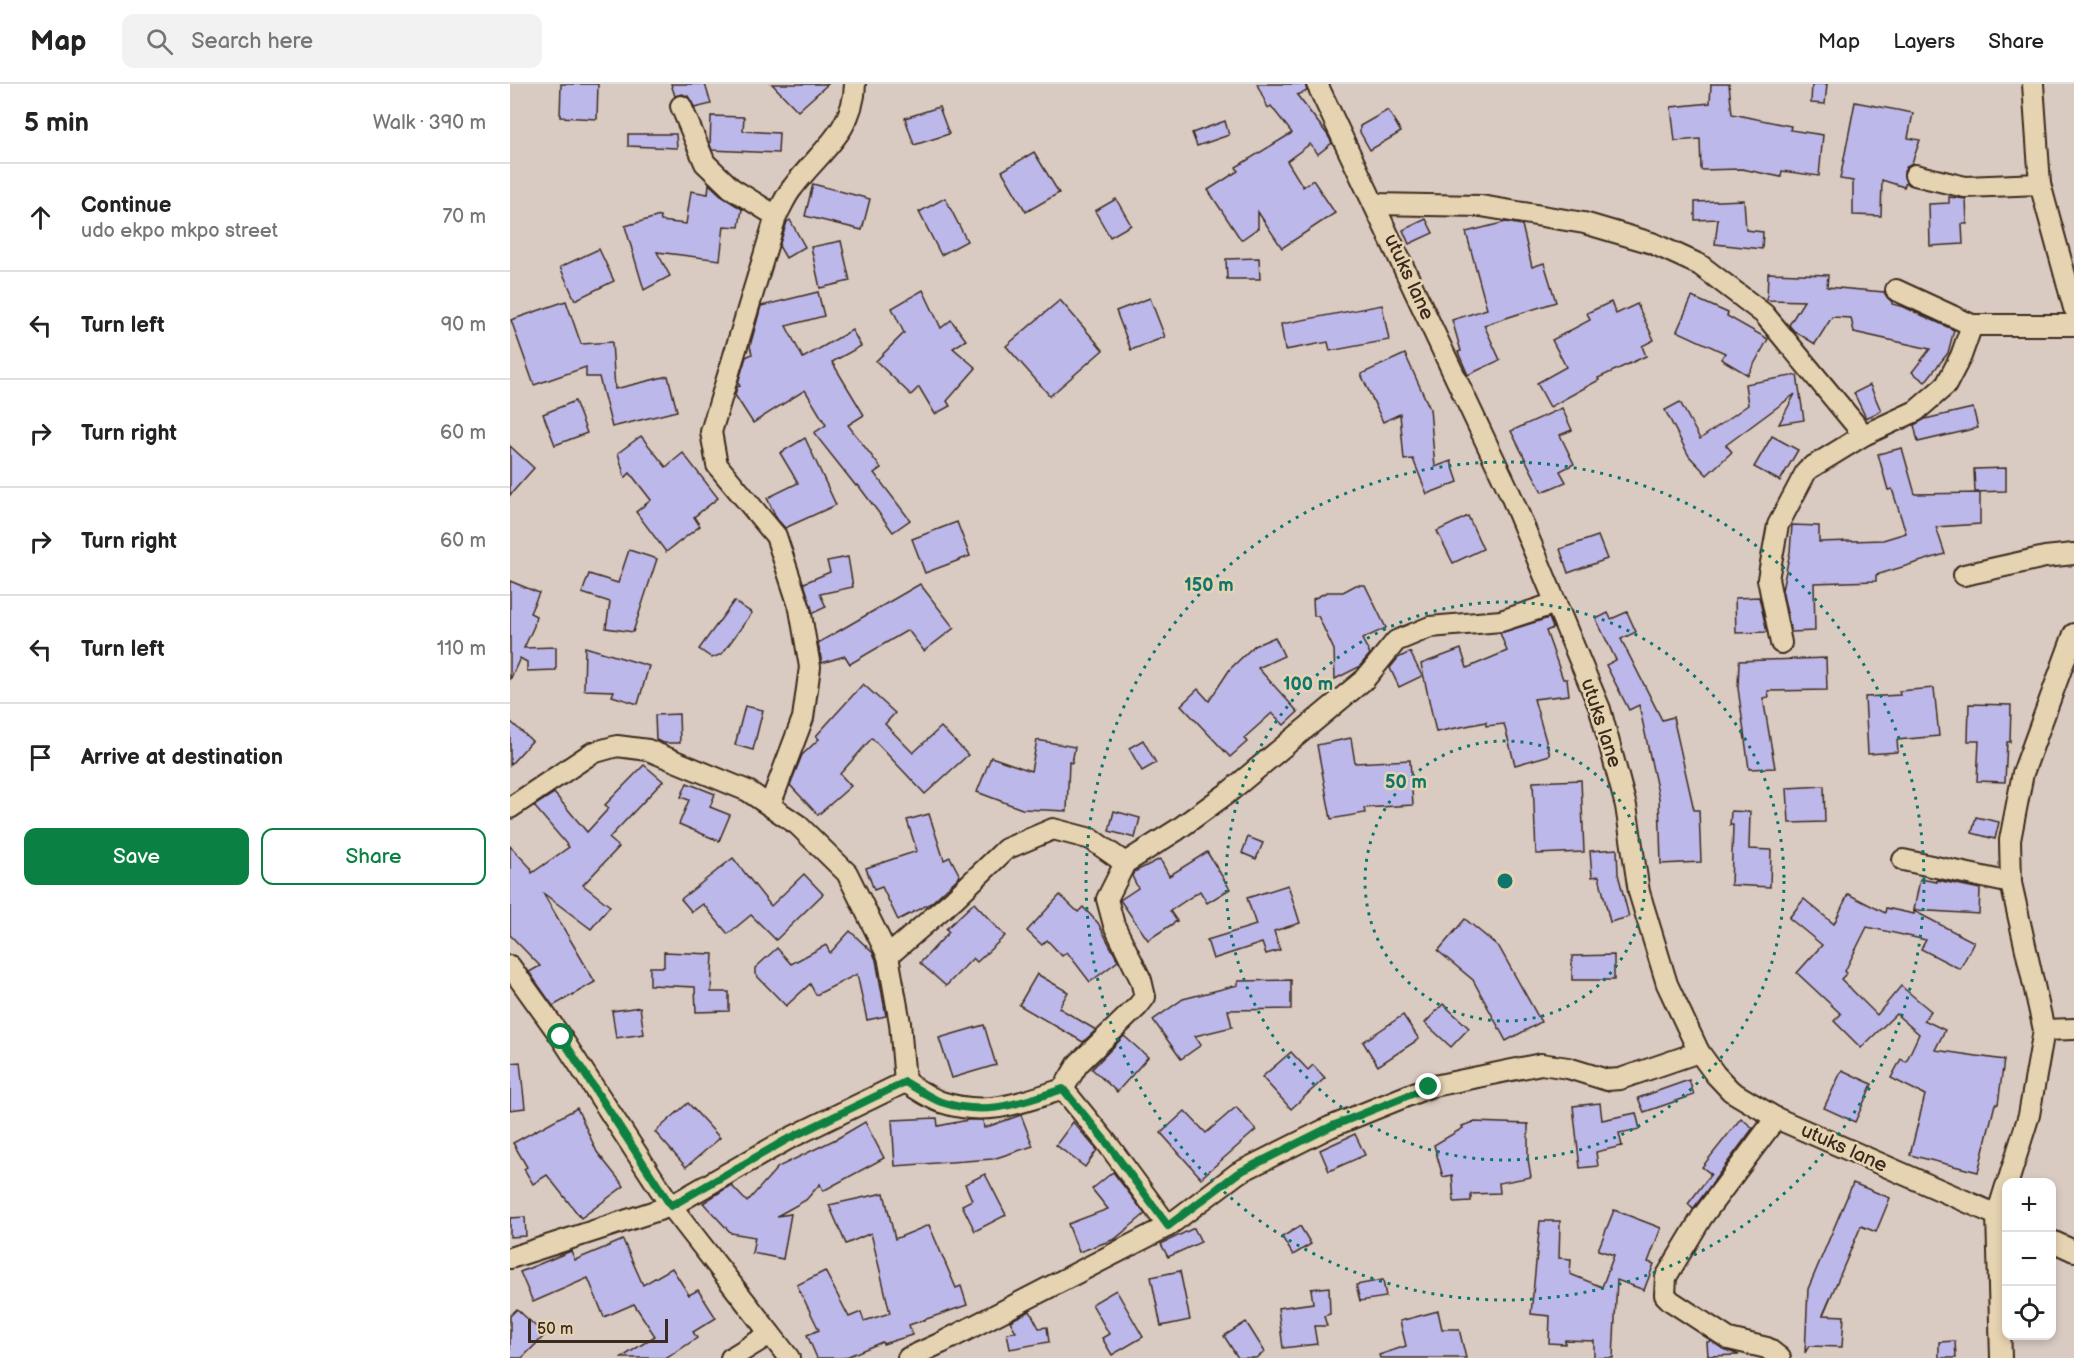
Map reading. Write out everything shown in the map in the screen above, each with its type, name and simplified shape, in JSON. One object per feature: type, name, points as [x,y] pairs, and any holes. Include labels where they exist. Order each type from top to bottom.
[{"type":"street","points":[[770,806],[803,718],[810,667],[800,609],[776,536],[717,465],[711,432],[776,216],[793,187],[833,143],[849,114],[855,94],[855,84]]},
{"type":"street","name":"utuks lane","points":[[1317,84],[1509,491],[1600,709],[1626,806],[1639,892],[1666,984],[1699,1052],[1731,1091],[1776,1118],[2002,1217]]},
{"type":"street","points":[[2033,84],[2040,184],[2074,308]]},
{"type":"street","points":[[681,106],[705,163],[730,188],[776,216]]},
{"type":"street","points":[[1915,175],[1965,186],[2040,184]]},
{"type":"street","points":[[1374,204],[1481,206],[1584,223],[1652,243],[1700,265],[1764,314],[1864,435]]},
{"type":"street","points":[[1896,290],[1972,325],[2074,326]]},
{"type":"street","points":[[1781,643],[1768,579],[1778,525],[1807,470],[1864,435],[1916,411],[1946,385],[1961,356],[1972,325]]},
{"type":"street","points":[[1964,575],[2045,556],[2074,554]]},
{"type":"street","points":[[905,1082],[940,1102],[984,1110],[1024,1102],[1063,1089],[1078,1064],[1145,997],[1141,980],[1114,925],[1107,899],[1125,863],[1178,830],[1229,792],[1365,679],[1396,640],[1430,627],[1501,621],[1556,603]]},
{"type":"street","points":[[2009,1178],[2029,1115],[2044,1030],[2011,883],[2010,840],[2023,773],[2074,634]]},
{"type":"street","points":[[510,808],[592,753],[618,746],[648,750],[748,791],[798,825],[847,873],[888,957],[900,1023],[905,1082]]},
{"type":"street","points":[[888,957],[1006,849],[1053,829],[1091,839],[1125,863]]},
{"type":"street","points":[[1902,860],[2011,883]]},
{"type":"street","points":[[510,966],[561,1037],[671,1206],[789,1358]]},
{"type":"street","points":[[2044,1030],[2074,1029]]},
{"type":"street","points":[[908,1358],[1168,1226],[1238,1173],[1330,1127],[1429,1087],[1541,1064],[1568,1068],[1607,1080],[1620,1079],[1699,1052]]},
{"type":"street","points":[[510,1258],[671,1206],[786,1140],[905,1082]]},
{"type":"street","points":[[1063,1089],[1107,1143],[1168,1226]]},
{"type":"street","points":[[1776,1118],[1702,1216],[1666,1277],[1664,1290],[1665,1295],[1671,1301],[1729,1339],[1767,1348],[1780,1358]]},
{"type":"street","points":[[2001,1358],[2002,1217]]},
{"type":"street","points":[[2056,1243],[2074,1251]]},
{"type":"street","points":[[731,1358],[770,1334]]},
{"type":"building","points":[[561,84],[598,84],[597,119],[560,117]]},
{"type":"building","points":[[671,84],[705,84],[711,104],[695,108],[688,96],[682,94],[675,96]]},
{"type":"building","points":[[772,84],[828,84],[798,111]]},
{"type":"building","points":[[1257,84],[1305,84],[1307,91],[1297,95],[1332,143],[1318,154],[1310,144],[1287,161],[1303,187],[1313,180],[1335,213],[1282,248],[1258,212],[1258,228],[1241,240],[1208,190],[1238,171],[1236,167],[1292,133],[1271,106],[1268,108]]},
{"type":"building","points":[[1711,84],[1729,84],[1732,114],[1791,126],[1790,130],[1823,135],[1819,176],[1782,171],[1781,177],[1742,169],[1701,170],[1700,139],[1675,141],[1671,107],[1710,103]]},
{"type":"building","points":[[1812,84],[1827,84],[1825,104],[1811,103]]},
{"type":"building","points":[[1855,102],[1913,113],[1908,138],[1920,140],[1912,163],[1904,172],[1906,182],[1904,187],[1882,180],[1881,216],[1853,215],[1853,181],[1840,179]]},
{"type":"building","points":[[939,107],[949,134],[914,145],[905,118]]},
{"type":"building","points":[[1388,110],[1401,132],[1370,150],[1360,132],[1360,126]]},
{"type":"building","points":[[711,116],[744,117],[743,131],[779,133],[778,153],[712,150],[710,145]]},
{"type":"building","points":[[1225,121],[1229,135],[1197,146],[1192,133]]},
{"type":"building","points":[[628,134],[676,134],[677,148],[628,146]]},
{"type":"building","points":[[1034,152],[1059,193],[1026,212],[1002,171]]},
{"type":"building","points":[[709,184],[724,198],[742,209],[739,227],[724,226],[720,260],[657,252],[670,276],[644,290],[625,226],[660,216],[661,221],[686,224],[691,191],[708,194]]},
{"type":"building","points":[[813,184],[870,199],[862,230],[805,216]]},
{"type":"building","points":[[1949,197],[1966,199],[1967,224],[1962,224],[1963,244],[1930,246],[1929,204],[1949,203]]},
{"type":"building","points":[[945,198],[967,241],[941,255],[919,212]]},
{"type":"building","points":[[1116,199],[1131,225],[1110,237],[1095,211]]},
{"type":"building","points":[[1744,200],[1746,230],[1763,232],[1762,249],[1715,244],[1718,219],[1695,220],[1695,202]]},
{"type":"building","points":[[1426,219],[1433,233],[1409,244],[1403,230]]},
{"type":"building","points":[[790,220],[805,247],[786,258],[779,246],[787,222]]},
{"type":"building","points":[[1506,222],[1522,225],[1532,267],[1544,263],[1556,302],[1484,325],[1500,360],[1468,375],[1458,352],[1461,351],[1452,320],[1487,309],[1466,232]]},
{"type":"building","points":[[841,241],[850,281],[820,288],[811,247]]},
{"type":"building","points":[[599,249],[614,281],[575,300],[560,267]]},
{"type":"building","points":[[1259,258],[1260,279],[1227,279],[1226,259]]},
{"type":"building","points":[[1768,273],[1828,275],[1827,287],[1884,292],[1892,304],[1904,307],[1954,330],[1948,353],[1925,382],[1912,372],[1930,349],[1854,332],[1851,318],[1832,317],[1815,344],[1794,331],[1789,325],[1804,301],[1767,300]]},
{"type":"building","points":[[923,290],[941,328],[951,320],[966,340],[953,348],[976,368],[947,401],[950,406],[935,414],[919,387],[911,395],[876,361],[904,333],[892,308]]},
{"type":"building","points":[[818,292],[824,316],[786,326],[803,358],[852,330],[861,346],[832,362],[864,415],[848,425],[881,468],[874,473],[910,520],[893,532],[858,485],[856,486],[814,433],[826,425],[805,390],[753,423],[735,395],[737,387],[740,386],[738,383],[746,357],[752,354],[750,346],[761,306]]},
{"type":"building","points":[[1692,297],[1728,313],[1727,316],[1768,339],[1748,375],[1721,359],[1725,353],[1677,331]]},
{"type":"building","points":[[1150,298],[1165,337],[1131,350],[1116,311]]},
{"type":"building","points":[[1060,300],[1103,350],[1050,396],[1006,346]]},
{"type":"building","points":[[566,301],[581,344],[612,342],[615,389],[668,376],[677,411],[612,427],[599,377],[586,377],[586,367],[534,385],[511,320]]},
{"type":"building","points":[[1611,302],[1616,314],[1637,304],[1654,340],[1642,346],[1646,356],[1598,378],[1599,380],[1550,407],[1537,383],[1566,367],[1552,340],[1590,320],[1587,313]]},
{"type":"building","points":[[1382,305],[1389,340],[1330,351],[1328,342],[1285,350],[1281,324]]},
{"type":"building","points":[[1405,354],[1430,409],[1435,467],[1451,461],[1458,482],[1427,494],[1413,459],[1404,460],[1400,414],[1383,422],[1361,374]]},
{"type":"building","points":[[1797,375],[1804,420],[1779,424],[1795,394],[1726,445],[1732,452],[1707,475],[1689,456],[1665,410],[1680,402],[1700,439],[1748,405],[1745,384]]},
{"type":"building","points":[[1870,385],[1881,411],[1866,418],[1854,393]]},
{"type":"building","points":[[575,401],[587,433],[555,445],[543,414]]},
{"type":"building","points":[[1562,408],[1572,430],[1560,435],[1574,464],[1560,471],[1566,482],[1542,492],[1511,431]]},
{"type":"building","points":[[1973,408],[1978,428],[1918,442],[1914,425],[1925,419]]},
{"type":"building","points":[[641,436],[666,467],[683,453],[718,498],[694,517],[700,526],[666,552],[636,512],[651,500],[630,473],[625,478],[618,453]]},
{"type":"building","points":[[1772,436],[1798,450],[1780,481],[1754,467]]},
{"type":"building","points":[[805,438],[836,505],[785,528],[777,519],[767,498],[798,483],[780,453]]},
{"type":"building","points":[[510,446],[534,468],[510,495]]},
{"type":"building","points":[[1902,448],[1915,494],[1980,493],[1980,524],[1936,527],[1945,554],[1876,575],[1876,581],[1814,583],[1815,631],[1791,632],[1782,590],[1790,552],[1792,525],[1819,526],[1819,542],[1883,540],[1906,533],[1892,489],[1888,490],[1878,454]]},
{"type":"building","points":[[2006,468],[2006,491],[1975,492],[1974,469]]},
{"type":"building","points":[[1468,516],[1483,549],[1453,563],[1437,531]]},
{"type":"building","points":[[957,522],[970,556],[925,573],[912,539]]},
{"type":"building","points":[[1598,536],[1607,559],[1568,573],[1560,549]]},
{"type":"building","points":[[629,550],[657,559],[633,632],[606,628],[610,602],[582,593],[589,574],[618,583]]},
{"type":"building","points":[[848,557],[853,587],[820,594],[826,607],[813,613],[804,583],[830,572],[827,561]]},
{"type":"building","points":[[510,581],[539,593],[530,613],[536,616],[534,626],[524,648],[556,647],[556,670],[527,671],[527,662],[520,658],[510,680]]},
{"type":"building","points":[[920,584],[954,628],[924,651],[908,630],[850,664],[845,656],[822,663],[818,643]]},
{"type":"building","points":[[1356,585],[1365,585],[1386,628],[1362,639],[1370,654],[1359,667],[1335,679],[1334,650],[1318,616],[1314,616],[1313,599],[1327,592],[1343,592]]},
{"type":"building","points":[[1759,597],[1767,632],[1736,633],[1735,598]]},
{"type":"building","points":[[734,601],[752,613],[722,654],[712,658],[699,649]]},
{"type":"building","points":[[1627,612],[1636,632],[1621,639],[1662,720],[1673,717],[1694,810],[1699,810],[1701,862],[1661,864],[1659,798],[1639,705],[1629,710],[1606,665],[1616,660],[1596,619],[1608,613],[1611,619]]},
{"type":"building","points":[[1549,618],[1553,628],[1546,631],[1563,679],[1567,679],[1569,695],[1534,699],[1550,755],[1515,765],[1504,724],[1486,726],[1486,722],[1436,732],[1421,664],[1461,649],[1467,668],[1507,651],[1500,633]]},
{"type":"building","points":[[1275,637],[1284,656],[1258,668],[1298,712],[1284,725],[1272,713],[1244,738],[1247,742],[1230,757],[1181,705],[1198,689],[1209,701],[1230,669],[1254,646]]},
{"type":"building","points":[[585,647],[649,666],[638,704],[612,696],[614,691],[584,690]]},
{"type":"building","points":[[1410,652],[1422,676],[1399,687],[1390,668],[1398,658]]},
{"type":"building","points":[[1826,658],[1827,690],[1768,691],[1769,697],[1763,698],[1775,768],[1749,769],[1738,688],[1739,661]]},
{"type":"building","points":[[863,684],[895,713],[885,724],[913,753],[941,727],[968,755],[925,794],[872,738],[840,774],[851,786],[818,815],[790,785],[802,755],[819,739],[816,736]]},
{"type":"building","points":[[1934,688],[1939,736],[1897,740],[1898,752],[1868,754],[1865,697],[1900,695],[1899,691]]},
{"type":"building","points":[[1969,704],[2011,705],[2010,742],[2007,742],[2005,782],[1977,781],[1979,741],[1968,741]]},
{"type":"building","points":[[745,706],[763,710],[753,750],[735,745]]},
{"type":"building","points":[[679,714],[680,743],[664,743],[656,740],[655,715]]},
{"type":"building","points":[[510,721],[532,741],[510,765]]},
{"type":"building","points":[[1351,738],[1355,763],[1410,760],[1413,805],[1364,808],[1365,813],[1331,819],[1317,745]]},
{"type":"building","points":[[1037,740],[1075,747],[1072,763],[1069,762],[1067,811],[1022,809],[977,792],[991,757],[1031,771]]},
{"type":"building","points":[[1143,740],[1156,763],[1142,771],[1129,748]]},
{"type":"building","points":[[644,765],[663,781],[609,838],[619,847],[583,885],[610,906],[591,929],[543,893],[595,982],[553,1006],[529,972],[540,966],[510,935],[510,846],[531,868],[532,873],[569,847],[534,806],[554,793],[587,832],[609,808],[605,805]]},
{"type":"building","points":[[1581,780],[1584,852],[1536,854],[1533,782]]},
{"type":"building","points":[[687,783],[715,794],[710,807],[730,815],[719,841],[679,824],[689,800],[681,797]]},
{"type":"building","points":[[1824,786],[1825,822],[1789,823],[1787,788]]},
{"type":"building","points":[[1114,811],[1140,818],[1135,838],[1109,831]]},
{"type":"building","points":[[1731,811],[1750,812],[1749,849],[1771,850],[1770,887],[1731,885],[1733,825],[1730,825]]},
{"type":"building","points":[[929,814],[944,860],[950,857],[960,876],[931,903],[898,920],[882,887],[874,890],[866,868],[917,851],[907,820]]},
{"type":"building","points":[[1976,817],[1999,822],[1995,839],[1972,833]]},
{"type":"building","points":[[1248,837],[1263,843],[1256,859],[1242,853]]},
{"type":"building","points":[[1617,849],[1618,874],[1629,917],[1610,922],[1599,876],[1592,877],[1590,851]]},
{"type":"building","points":[[1207,852],[1230,889],[1207,903],[1200,891],[1170,911],[1177,921],[1148,940],[1120,900],[1138,888],[1132,876],[1134,872],[1160,859],[1169,876]]},
{"type":"building","points":[[733,858],[771,906],[804,874],[823,894],[776,940],[751,915],[728,934],[703,904],[692,912],[681,899]]},
{"type":"building","points":[[1920,879],[1937,882],[1937,880],[1980,889],[1979,914],[1914,910]]},
{"type":"building","points":[[1288,885],[1300,923],[1274,931],[1280,950],[1266,954],[1262,943],[1213,959],[1207,940],[1256,925],[1247,898]]},
{"type":"building","points":[[1848,894],[1885,913],[1886,908],[1914,914],[1914,911],[1974,942],[1960,969],[1921,949],[1926,940],[1867,927],[1845,971],[1847,973],[1841,979],[1877,1015],[1901,986],[1931,1011],[1924,1020],[1945,1030],[1935,1050],[2004,1060],[1998,1104],[1995,1104],[1978,1172],[1910,1155],[1925,1095],[1891,1078],[1901,1059],[1906,1062],[1919,1034],[1896,1014],[1861,1048],[1834,1021],[1841,1014],[1797,973],[1822,945],[1789,918],[1804,899],[1834,924]]},
{"type":"building","points":[[1060,895],[1078,912],[1083,907],[1098,923],[1118,961],[1090,982],[1067,952],[1062,956],[1047,940],[1042,945],[1027,931]]},
{"type":"building","points":[[974,903],[1005,936],[977,962],[973,958],[946,986],[920,963],[949,932],[946,929]]},
{"type":"building","points":[[1465,919],[1499,947],[1541,1022],[1506,1041],[1473,980],[1438,951]]},
{"type":"building","points":[[850,931],[873,953],[876,960],[886,1016],[867,1020],[857,974],[816,995],[810,984],[786,1006],[755,974],[755,968],[777,948],[791,964],[826,945],[830,953]]},
{"type":"building","points":[[664,952],[713,954],[711,992],[729,992],[729,1011],[696,1012],[695,987],[650,985],[650,967],[664,967]]},
{"type":"building","points":[[1614,955],[1614,980],[1572,980],[1572,956]]},
{"type":"building","points":[[1037,974],[1068,992],[1059,1008],[1096,1030],[1083,1042],[1019,1005]]},
{"type":"building","points":[[1291,980],[1291,1009],[1228,1010],[1232,1027],[1195,1036],[1201,1045],[1181,1059],[1153,1020],[1183,999],[1238,985],[1238,981]]},
{"type":"building","points":[[1443,1004],[1469,1028],[1451,1047],[1425,1023]]},
{"type":"building","points":[[640,1007],[644,1034],[616,1038],[612,1011]]},
{"type":"building","points":[[1403,1015],[1419,1039],[1378,1066],[1363,1042]]},
{"type":"building","points":[[984,1025],[996,1065],[952,1078],[939,1038]]},
{"type":"building","points":[[1124,1036],[1148,1057],[1117,1092],[1092,1069]]},
{"type":"building","points":[[1291,1052],[1308,1070],[1313,1065],[1325,1078],[1291,1109],[1262,1077]]},
{"type":"building","points":[[520,1062],[525,1108],[510,1110],[510,1063]]},
{"type":"building","points":[[1842,1070],[1872,1084],[1855,1122],[1824,1108]]},
{"type":"building","points":[[1689,1080],[1694,1095],[1644,1112],[1638,1098]]},
{"type":"building","points":[[688,1103],[720,1138],[686,1167],[655,1132]]},
{"type":"building","points":[[1600,1103],[1602,1120],[1636,1113],[1640,1129],[1619,1133],[1622,1146],[1596,1152],[1598,1166],[1580,1168],[1573,1106]]},
{"type":"building","points":[[1236,1107],[1256,1130],[1201,1178],[1161,1133],[1185,1111],[1206,1133]]},
{"type":"building","points":[[577,1108],[597,1152],[624,1186],[581,1218],[547,1175],[533,1184],[524,1169],[527,1167],[513,1143]]},
{"type":"building","points":[[1021,1115],[1033,1146],[993,1159],[895,1166],[892,1120],[937,1118],[938,1126],[968,1120],[983,1120],[984,1128]]},
{"type":"building","points":[[1741,1118],[1753,1128],[1693,1209],[1688,1204],[1711,1174],[1702,1167]]},
{"type":"building","points":[[865,1122],[884,1158],[823,1191],[820,1184],[806,1200],[777,1216],[791,1214],[783,1259],[752,1253],[755,1237],[731,1233],[703,1203],[731,1185],[747,1202],[778,1167],[838,1138]]},
{"type":"building","points":[[1073,1122],[1097,1150],[1085,1167],[1056,1145]]},
{"type":"building","points":[[1474,1122],[1528,1124],[1528,1159],[1531,1177],[1499,1183],[1500,1193],[1471,1194],[1471,1201],[1454,1202],[1452,1175],[1443,1177],[1434,1145],[1463,1128],[1462,1126]]},
{"type":"building","points":[[1355,1134],[1365,1155],[1329,1171],[1320,1150]]},
{"type":"building","points":[[1113,1172],[1145,1214],[1115,1239],[1079,1252],[1068,1224],[1108,1209],[1092,1189]]},
{"type":"building","points":[[985,1174],[1006,1215],[975,1231],[962,1205],[972,1200],[965,1184]]},
{"type":"building","points":[[1853,1183],[1890,1198],[1876,1232],[1861,1226],[1823,1315],[1844,1316],[1842,1347],[1809,1346],[1805,1353],[1808,1289]]},
{"type":"building","points":[[884,1193],[895,1239],[929,1225],[956,1288],[961,1286],[967,1305],[909,1325],[912,1335],[883,1344],[882,1342],[844,1358],[817,1358],[807,1335],[819,1330],[797,1285],[825,1271],[849,1317],[861,1312],[864,1321],[890,1313],[871,1233],[846,1244],[829,1205]]},
{"type":"building","points":[[1614,1210],[1661,1228],[1648,1262],[1654,1264],[1644,1290],[1617,1280],[1613,1358],[1594,1358],[1594,1341],[1565,1340],[1565,1344],[1549,1343],[1550,1316],[1531,1314],[1540,1221],[1560,1221],[1559,1258],[1571,1259],[1570,1274],[1602,1287],[1614,1255],[1598,1250]]},
{"type":"building","points":[[525,1217],[526,1236],[510,1237],[510,1218]]},
{"type":"building","points":[[1300,1226],[1311,1244],[1293,1255],[1282,1237]]},
{"type":"building","points":[[1194,1228],[1201,1242],[1168,1257],[1161,1244]]},
{"type":"building","points":[[623,1240],[643,1285],[672,1268],[689,1295],[698,1290],[716,1318],[693,1332],[697,1338],[667,1358],[621,1358],[655,1336],[634,1304],[604,1317],[588,1278],[533,1302],[520,1272],[571,1251],[575,1260]]},
{"type":"building","points":[[1180,1271],[1190,1320],[1161,1326],[1151,1277]]},
{"type":"building","points":[[1383,1280],[1386,1297],[1360,1301],[1356,1285]]},
{"type":"building","points":[[1329,1287],[1330,1314],[1324,1316],[1327,1326],[1314,1326],[1317,1344],[1283,1348],[1278,1308],[1313,1303],[1311,1289]]},
{"type":"building","points":[[1116,1290],[1143,1337],[1112,1355],[1102,1338],[1109,1334],[1092,1304]]},
{"type":"building","points":[[517,1309],[545,1335],[522,1358],[510,1358],[510,1316]]},
{"type":"building","points":[[1030,1311],[1039,1328],[1047,1327],[1049,1342],[1010,1349],[1007,1333],[1016,1332],[1010,1321]]},
{"type":"building","points":[[1438,1311],[1442,1329],[1459,1329],[1466,1358],[1380,1358],[1379,1355],[1406,1346],[1400,1321]]},
{"type":"building","points":[[1246,1322],[1265,1352],[1256,1358],[1238,1358],[1224,1336]]},
{"type":"building","points":[[1711,1341],[1739,1355],[1708,1356],[1707,1342]]},
{"type":"building","points":[[1955,1341],[1956,1358],[1939,1358],[1939,1342]]},
{"type":"route","points":[[561,1037],[671,1206],[786,1140],[905,1082],[940,1102],[984,1110],[1024,1102],[1063,1089],[1107,1143],[1168,1226],[1238,1173],[1330,1127],[1429,1087]]}]
